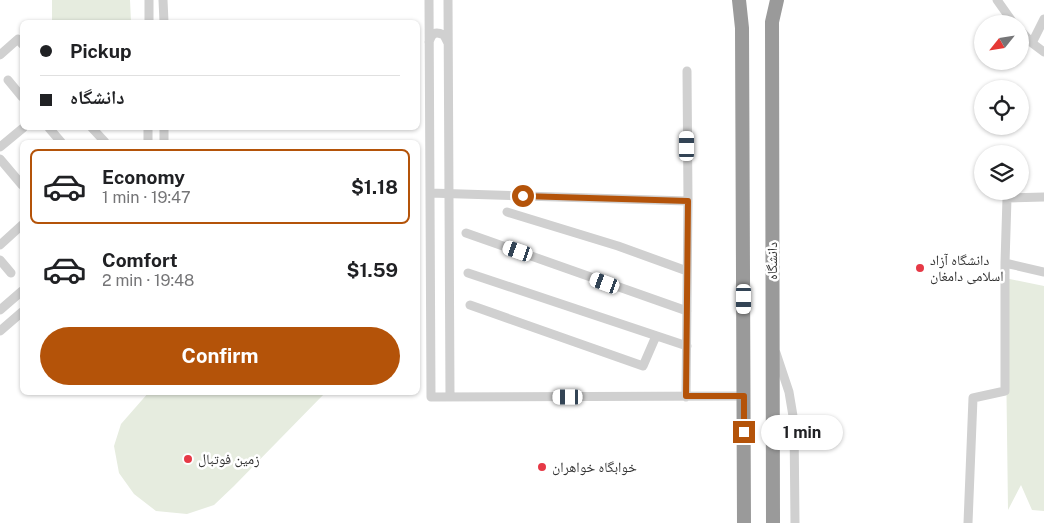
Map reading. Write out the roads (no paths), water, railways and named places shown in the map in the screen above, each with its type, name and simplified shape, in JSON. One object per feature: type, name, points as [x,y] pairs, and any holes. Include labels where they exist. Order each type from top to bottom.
[{"type":"highway","name":"دانشگاه","points":[[739,0],[742,38],[744,523]]},
{"type":"highway","name":"دانشگاه","points":[[772,523],[772,22],[777,0]]},
{"type":"street","points":[[149,0],[149,20]]},
{"type":"street","points":[[163,0],[164,20]]},
{"type":"street","points":[[429,0],[431,397],[744,396]]},
{"type":"street","points":[[448,0],[450,397]]},
{"type":"street","points":[[997,0],[1008,15]]},
{"type":"street","points":[[1032,43],[1044,19]]},
{"type":"street","points":[[429,42],[431,36],[439,33],[444,35],[448,48]]},
{"type":"street","points":[[0,55],[18,39],[20,42]]},
{"type":"street","points":[[1029,40],[1044,52]]},
{"type":"street","points":[[686,396],[687,72]]},
{"type":"street","points":[[8,80],[20,95]]},
{"type":"street","points":[[0,147],[21,130]]},
{"type":"street","points":[[51,130],[59,140]]},
{"type":"street","points":[[94,130],[103,140]]},
{"type":"street","points":[[0,159],[20,183]]},
{"type":"street","points":[[430,193],[688,201]]},
{"type":"street","points":[[968,523],[973,398],[1005,391],[1007,198],[1044,197]]},
{"type":"street","points":[[507,212],[618,246],[687,271]]},
{"type":"street","points":[[0,245],[20,227]]},
{"type":"street","points":[[466,233],[687,311]]},
{"type":"street","points":[[0,260],[11,273]]},
{"type":"street","points":[[1006,263],[1044,272]]},
{"type":"street","points":[[468,273],[687,346]]},
{"type":"street","points":[[0,310],[20,293]]},
{"type":"street","points":[[470,305],[643,366],[656,336]]},
{"type":"street","points":[[0,331],[20,314]]},
{"type":"street","points":[[773,345],[789,392],[794,422],[795,523]]},
{"type":"place","name":"دانشگاه آزاد اسلامی دامغان","points":[[920,268]]},
{"type":"place","name":"زمین فوتبال","points":[[188,459]]},
{"type":"place","name":"خوابگاه خواهران","points":[[542,467]]}]
